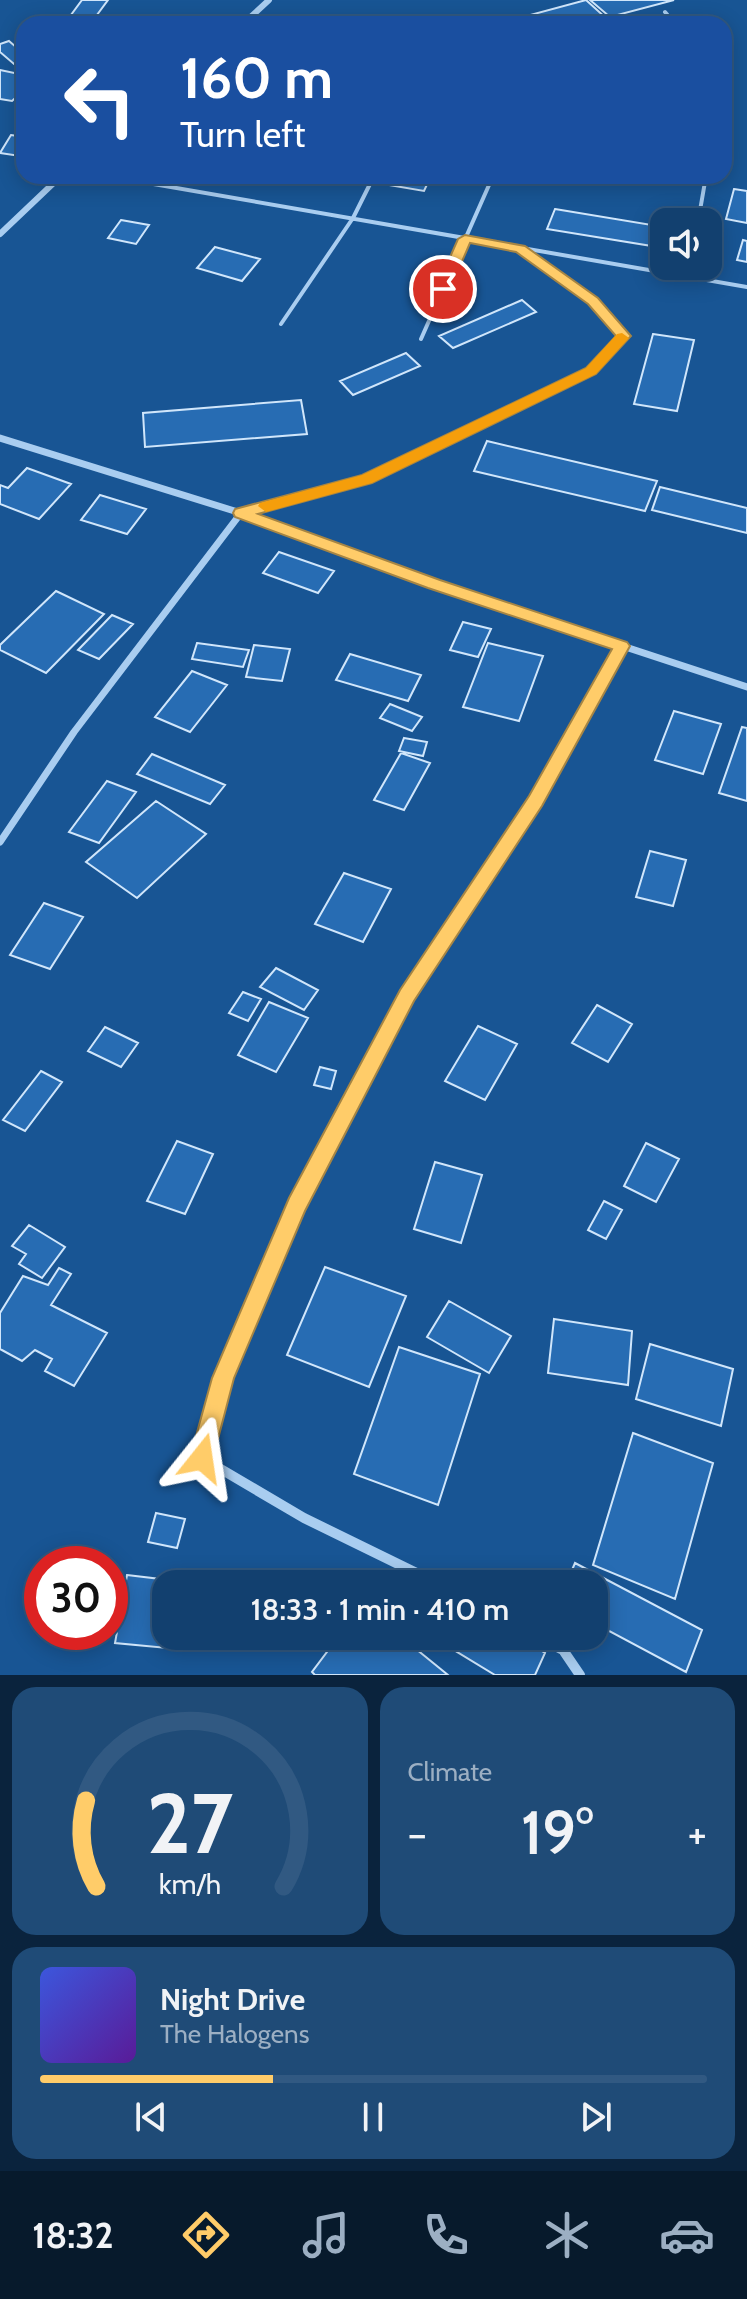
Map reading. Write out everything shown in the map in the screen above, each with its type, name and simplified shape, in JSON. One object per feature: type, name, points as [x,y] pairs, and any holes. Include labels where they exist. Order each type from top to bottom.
[{"type":"street","points":[[252,16],[269,0]]},
{"type":"street","points":[[0,234],[53,184]]},
{"type":"street","points":[[0,438],[241,513],[434,584],[747,687]]},
{"type":"street","points":[[0,842],[74,732],[241,513]]},
{"type":"street","points":[[410,1570],[304,1518],[202,1458],[223,1378],[297,1205],[407,996],[536,801],[622,646]]},
{"type":"street","points":[[563,1650],[580,1675]]},
{"type":"lane","points":[[665,12],[668,16]]},
{"type":"lane","points":[[154,184],[650,271]]},
{"type":"lane","points":[[281,324],[353,218],[370,184]]},
{"type":"lane","points":[[421,339],[489,184]]},
{"type":"lane","points":[[700,208],[705,184]]},
{"type":"lane","points":[[241,513],[367,479],[591,371],[624,336],[593,301],[520,249]]},
{"type":"lane","points":[[705,280],[747,287]]},
{"type":"building","points":[[82,0],[108,0],[96,16],[70,16]]},
{"type":"building","points":[[586,0],[604,16],[527,16]]},
{"type":"building","points":[[590,0],[674,0],[614,16],[609,16]]},
{"type":"building","points":[[9,41],[16,47],[16,63],[0,52],[0,44]]},
{"type":"building","points":[[0,70],[16,73],[16,97],[12,101],[0,99]]},
{"type":"building","points":[[11,135],[16,136],[16,155],[0,153]]},
{"type":"building","points":[[389,184],[427,184],[424,191]]},
{"type":"building","points":[[734,189],[747,191],[747,223],[726,219]]},
{"type":"building","points":[[555,209],[650,225],[650,246],[547,229]]},
{"type":"building","points":[[121,220],[149,225],[136,244],[108,238]]},
{"type":"building","points":[[743,240],[747,241],[747,262],[737,260]]},
{"type":"building","points":[[215,247],[260,259],[242,281],[197,268]]},
{"type":"building","points":[[522,300],[536,312],[453,348],[439,336]]},
{"type":"building","points":[[653,334],[694,340],[677,411],[634,404]]},
{"type":"building","points":[[406,353],[420,366],[353,395],[340,381]]},
{"type":"building","points":[[301,400],[307,434],[145,447],[143,413]]},
{"type":"building","points":[[487,441],[657,481],[645,511],[474,471]]},
{"type":"building","points":[[27,468],[71,484],[39,519],[0,504],[0,485],[8,488]]},
{"type":"building","points":[[660,487],[747,508],[747,533],[652,510]]},
{"type":"building","points":[[100,495],[146,509],[127,534],[81,520]]},
{"type":"building","points":[[279,552],[334,571],[318,593],[263,573]]},
{"type":"building","points":[[56,591],[104,614],[46,673],[0,650],[0,645]]},
{"type":"building","points":[[112,615],[133,624],[99,659],[78,650]]},
{"type":"building","points":[[463,622],[491,629],[478,657],[450,650]]},
{"type":"building","points":[[197,643],[249,650],[243,667],[192,659]]},
{"type":"building","points":[[488,643],[543,656],[519,721],[463,707]]},
{"type":"building","points":[[254,645],[290,649],[282,681],[246,677]]},
{"type":"building","points":[[350,654],[421,675],[408,701],[336,680]]},
{"type":"building","points":[[192,671],[227,685],[190,732],[155,717]]},
{"type":"building","points":[[390,704],[422,717],[412,731],[380,718]]},
{"type":"building","points":[[674,711],[721,724],[703,774],[655,760]]},
{"type":"building","points":[[742,727],[747,728],[747,801],[719,793]]},
{"type":"building","points":[[404,738],[427,742],[423,756],[399,751]]},
{"type":"building","points":[[401,753],[430,763],[404,810],[374,800]]},
{"type":"building","points":[[152,754],[225,785],[210,804],[137,774]]},
{"type":"building","points":[[107,781],[136,792],[99,843],[69,832]]},
{"type":"building","points":[[156,801],[206,834],[137,898],[86,862]]},
{"type":"building","points":[[650,851],[686,860],[673,906],[636,897]]},
{"type":"building","points":[[344,873],[391,889],[363,942],[315,924]]},
{"type":"building","points":[[44,903],[83,917],[50,969],[10,955]]},
{"type":"building","points":[[276,968],[318,990],[304,1010],[260,987]]},
{"type":"building","points":[[243,992],[261,999],[248,1021],[229,1013]]},
{"type":"building","points":[[269,1002],[308,1018],[276,1072],[238,1055]]},
{"type":"building","points":[[597,1005],[632,1024],[608,1062],[572,1043]]},
{"type":"building","points":[[478,1026],[517,1044],[485,1100],[445,1081]]},
{"type":"building","points":[[105,1027],[138,1043],[121,1067],[88,1051]]},
{"type":"building","points":[[320,1067],[336,1071],[331,1089],[314,1085]]},
{"type":"building","points":[[41,1071],[62,1082],[25,1131],[3,1120]]},
{"type":"building","points":[[177,1141],[213,1154],[185,1214],[147,1201]]},
{"type":"building","points":[[646,1143],[679,1159],[656,1202],[624,1186]]},
{"type":"building","points":[[435,1162],[482,1175],[461,1243],[414,1229]]},
{"type":"building","points":[[604,1201],[622,1210],[606,1239],[588,1230]]},
{"type":"building","points":[[29,1225],[65,1247],[42,1278],[19,1264],[26,1254],[12,1246]]},
{"type":"building","points":[[325,1267],[406,1296],[369,1387],[287,1355]]},
{"type":"building","points":[[59,1268],[71,1274],[51,1305],[107,1333],[74,1386],[45,1371],[52,1359],[35,1350],[22,1361],[0,1349],[0,1313],[23,1276],[48,1285]]},
{"type":"building","points":[[449,1301],[511,1336],[489,1373],[427,1337]]},
{"type":"building","points":[[554,1319],[632,1331],[628,1385],[548,1373]]},
{"type":"building","points":[[650,1344],[733,1369],[721,1426],[636,1399]]},
{"type":"building","points":[[399,1347],[480,1374],[438,1505],[354,1474]]},
{"type":"building","points":[[633,1433],[713,1463],[675,1599],[593,1565]]},
{"type":"building","points":[[156,1513],[185,1519],[177,1548],[148,1542]]},
{"type":"building","points":[[575,1563],[588,1570],[572,1570]]},
{"type":"building","points":[[128,1575],[152,1578],[152,1647],[128,1644]]},
{"type":"building","points":[[608,1580],[702,1630],[686,1672],[608,1630]]},
{"type":"building","points":[[328,1650],[417,1650],[448,1675],[315,1675],[312,1672]]},
{"type":"building","points":[[454,1650],[540,1650],[545,1653],[535,1675],[495,1675]]},
{"type":"slow traffic","points":[[266,506],[367,479],[591,371],[622,338]]},
{"type":"route","points":[[202,1458],[223,1378],[297,1205],[407,996],[536,801],[622,646],[434,584],[241,513],[367,479],[591,371],[624,336],[593,301],[520,249],[465,239],[443,289]]}]
